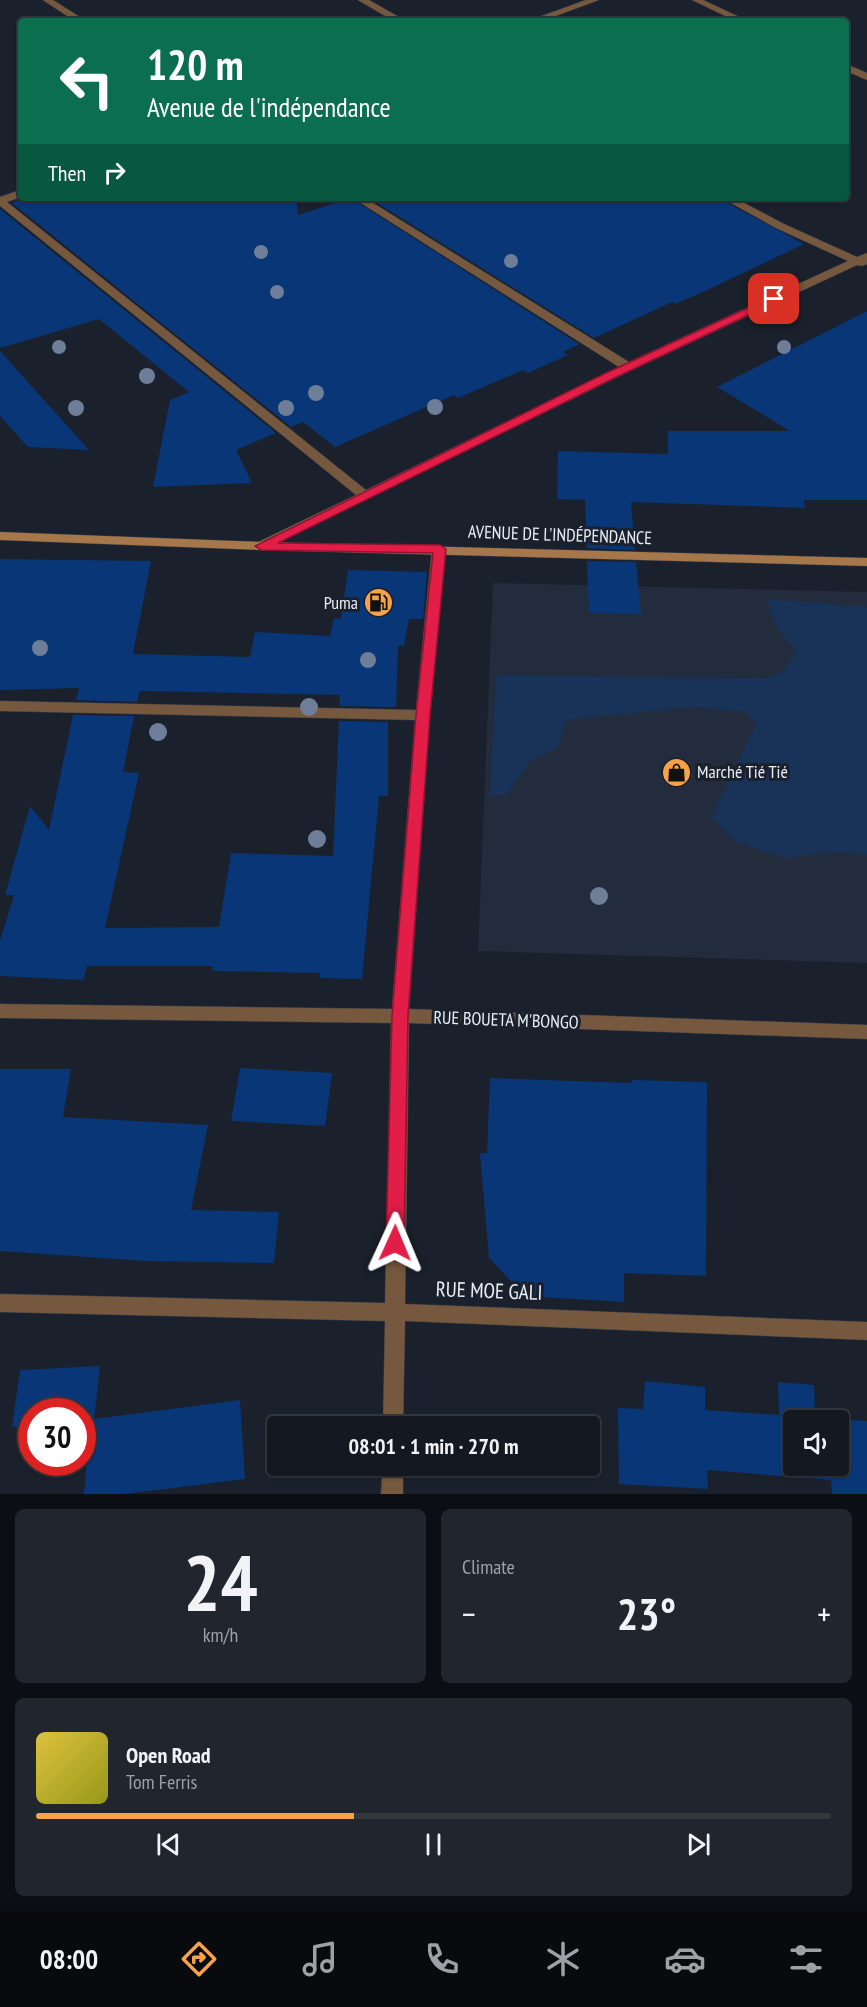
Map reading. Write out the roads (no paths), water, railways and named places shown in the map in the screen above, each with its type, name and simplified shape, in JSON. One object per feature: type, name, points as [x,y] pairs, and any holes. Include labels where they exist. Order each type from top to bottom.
[{"type":"street","points":[[46,0],[76,18]]},
{"type":"street","points":[[362,0],[395,18]]},
{"type":"street","points":[[542,18],[595,0]]},
{"type":"street","points":[[696,0],[735,18]]},
{"type":"street","points":[[849,68],[867,77]]},
{"type":"street","points":[[0,201],[18,195]]},
{"type":"street","points":[[0,201],[98,282],[289,430],[364,495]]},
{"type":"street","points":[[363,201],[628,367]]},
{"type":"street","points":[[733,201],[780,226],[864,261]]},
{"type":"street","points":[[261,546],[628,367],[864,261]]},
{"type":"street","name":"AVENUE DE L'INDÉPENDANCE","points":[[0,536],[261,546],[867,562]]},
{"type":"street","points":[[393,1416],[393,1312],[400,1016],[423,715],[440,549]]},
{"type":"street","points":[[0,706],[423,715]]},
{"type":"street","name":"RUE BOUETA M'BONGO","points":[[0,1011],[400,1016],[867,1032]]},
{"type":"street","name":"RUE MOE GALI","points":[[0,1303],[393,1312],[867,1331]]},
{"type":"street","points":[[393,1476],[393,1494]]},
{"type":"place","name":"Puma","points":[[379,603]]},
{"type":"place","name":"Marché Tié Tié","points":[[676,772]]}]
